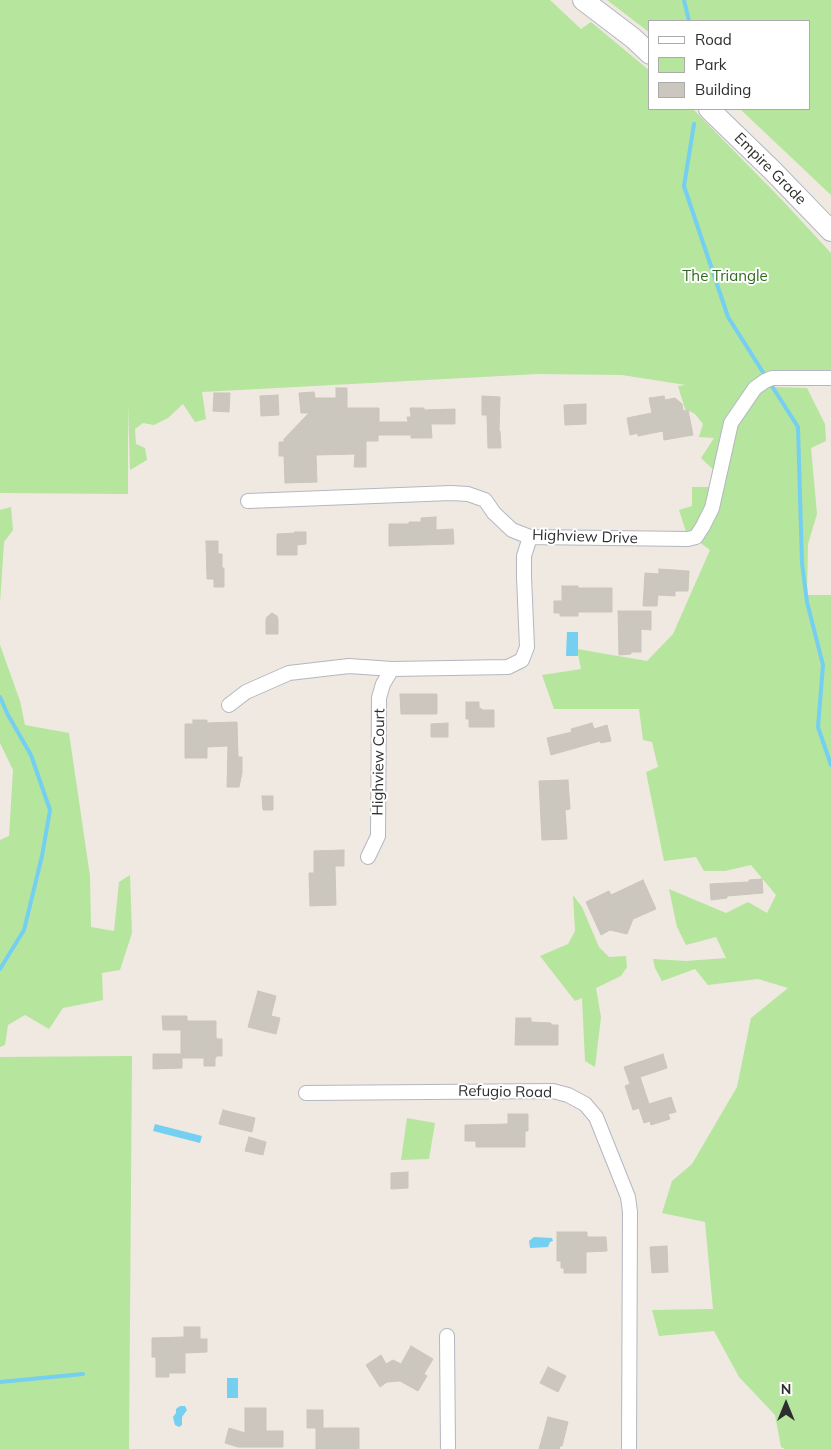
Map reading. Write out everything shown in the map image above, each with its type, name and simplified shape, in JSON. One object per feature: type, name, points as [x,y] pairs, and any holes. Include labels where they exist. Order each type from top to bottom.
[{"type":"main road","points":[[583,0],[633,38],[648,52]]},
{"type":"main road","name":"Empire Grade","points":[[710,110],[831,231]]},
{"type":"street","name":"Highview Drive","points":[[248,501],[451,493],[468,494],[484,500],[494,513],[512,530],[530,537],[674,539],[696,537],[704,526],[712,508],[731,423],[755,388],[772,378],[831,378]]},
{"type":"street","points":[[229,705],[246,692],[289,672],[349,666],[392,669],[508,667],[522,660],[527,647],[524,556],[530,537]]},
{"type":"street","name":"Highview Court","points":[[368,857],[378,836],[379,698],[383,684],[392,669]]},
{"type":"street","name":"Refugio Road","points":[[306,1093],[553,1092],[568,1095],[585,1104],[596,1116],[625,1188],[630,1212],[629,1449]]},
{"type":"street","points":[[447,1336],[448,1449]]},
{"type":"green space","name":"The Triangle","points":[[0,0],[550,0],[581,29],[591,22],[648,69],[648,110],[694,110],[831,253],[831,371],[771,370],[774,387],[807,388],[825,424],[826,441],[811,448],[817,514],[808,544],[807,595],[831,595],[831,1449],[785,1449],[781,1447],[775,1415],[739,1377],[714,1331],[659,1336],[652,1310],[713,1309],[705,1222],[662,1213],[672,1181],[692,1164],[737,1087],[751,1018],[788,988],[758,979],[708,985],[695,969],[662,981],[655,968],[653,959],[686,961],[726,958],[716,937],[686,945],[677,927],[669,889],[726,913],[748,902],[767,913],[776,895],[751,865],[725,871],[704,871],[696,857],[664,861],[646,772],[658,767],[652,742],[643,740],[639,709],[554,709],[542,675],[581,669],[577,649],[647,661],[673,634],[710,550],[686,532],[679,510],[692,506],[692,487],[710,487],[718,474],[701,458],[714,438],[699,437],[703,424],[695,414],[685,409],[678,386],[686,385],[622,375],[538,374],[202,392],[206,419],[195,422],[183,404],[168,418],[154,425],[143,423],[135,429],[136,444],[145,448],[147,460],[130,470],[128,405],[128,494],[0,493]]},
{"type":"green space","points":[[607,0],[831,0],[831,195],[741,110],[811,110],[811,20],[648,20],[648,31]]},
{"type":"green space","points":[[11,507],[13,530],[4,542],[0,603],[0,510]]},
{"type":"green space","points":[[0,645],[20,701],[25,725],[69,733],[90,876],[91,927],[114,931],[119,882],[130,875],[132,933],[120,970],[102,973],[103,1000],[63,1008],[49,1029],[25,1015],[8,1025],[5,1045],[0,1047],[0,840],[9,836],[13,770],[0,743]]},
{"type":"green space","points":[[573,895],[582,907],[599,947],[609,957],[626,956],[627,967],[621,976],[596,988],[601,1017],[595,1067],[585,1061],[582,998],[575,1001],[540,956],[568,944],[575,931]]},
{"type":"green space","points":[[132,1056],[129,1449],[0,1449],[0,1057]]},
{"type":"green space","points":[[407,1118],[435,1123],[429,1159],[401,1160]]},
{"type":"water","points":[[567,632],[578,632],[578,656],[566,656]]},
{"type":"water","points":[[155,1124],[202,1136],[200,1143],[153,1131]]},
{"type":"water","points":[[534,1237],[552,1238],[553,1241],[550,1242],[548,1247],[530,1248],[529,1241]]},
{"type":"water","points":[[227,1378],[238,1378],[238,1398],[227,1398]]},
{"type":"water","points":[[180,1406],[185,1406],[187,1410],[182,1417],[182,1425],[179,1427],[175,1425],[173,1417],[176,1409]]},
{"type":"building","points":[[336,388],[347,388],[347,408],[379,408],[379,422],[408,422],[407,417],[411,417],[410,408],[424,408],[424,410],[455,409],[455,424],[431,424],[432,438],[411,438],[411,435],[378,435],[378,441],[366,441],[366,467],[354,467],[355,454],[316,455],[317,482],[285,483],[284,456],[279,456],[279,442],[284,442],[284,439],[309,413],[301,413],[299,393],[314,392],[315,398],[336,398]]},
{"type":"building","points":[[214,393],[230,393],[229,412],[213,411]]},
{"type":"building","points":[[278,395],[279,415],[261,416],[260,396]]},
{"type":"building","points":[[482,396],[500,397],[499,431],[501,448],[488,448],[487,415],[482,415]]},
{"type":"building","points":[[664,396],[665,400],[675,398],[682,404],[683,411],[688,410],[693,435],[664,440],[663,431],[638,436],[638,433],[630,435],[627,418],[652,413],[649,398]]},
{"type":"building","points":[[586,404],[586,424],[565,425],[564,405]]},
{"type":"building","points":[[436,517],[436,530],[453,529],[454,544],[389,546],[389,524],[409,524],[409,522],[421,522],[421,518]]},
{"type":"building","points":[[306,532],[306,544],[297,545],[297,555],[277,555],[277,534]]},
{"type":"building","points":[[206,541],[218,541],[218,554],[222,554],[222,568],[224,568],[224,587],[214,587],[214,579],[207,579]]},
{"type":"building","points":[[659,569],[689,571],[688,591],[675,591],[675,596],[658,595],[657,606],[643,606],[645,573],[659,574]]},
{"type":"building","points":[[562,586],[612,588],[612,612],[578,612],[578,616],[560,616],[560,613],[554,613],[554,601],[562,601]]},
{"type":"building","points":[[618,611],[651,611],[651,630],[641,629],[641,652],[619,655]]},
{"type":"building","points":[[272,613],[277,616],[278,634],[266,634],[266,620]]},
{"type":"building","points":[[400,694],[437,694],[437,714],[401,714]]},
{"type":"building","points":[[466,702],[479,702],[479,708],[482,710],[494,710],[494,727],[469,727],[469,719],[466,719]]},
{"type":"building","points":[[193,720],[207,720],[207,723],[237,722],[238,757],[242,757],[242,773],[239,787],[227,787],[228,746],[207,747],[207,758],[185,758],[185,724],[193,724]]},
{"type":"building","points":[[448,723],[448,737],[431,737],[431,724]]},
{"type":"building","points":[[592,723],[594,729],[607,725],[611,741],[601,743],[600,741],[551,755],[547,738],[572,732],[571,729]]},
{"type":"building","points":[[568,780],[570,809],[565,810],[567,839],[542,840],[539,781]]},
{"type":"building","points":[[262,796],[273,796],[273,810],[263,810]]},
{"type":"building","points":[[344,850],[344,866],[335,866],[336,905],[310,906],[309,873],[314,873],[314,851]]},
{"type":"building","points":[[762,879],[763,893],[727,896],[727,898],[711,900],[710,884],[749,882],[749,880]]},
{"type":"building","points":[[643,880],[656,909],[633,919],[627,934],[610,930],[601,935],[586,902],[609,891],[611,895]]},
{"type":"building","points":[[258,991],[276,996],[271,1016],[280,1018],[276,1034],[248,1027]]},
{"type":"building","points":[[162,1016],[187,1016],[187,1021],[216,1021],[216,1037],[217,1039],[222,1039],[222,1056],[216,1056],[215,1066],[204,1066],[204,1058],[182,1058],[182,1068],[153,1069],[153,1054],[181,1054],[181,1030],[163,1030]]},
{"type":"building","points":[[516,1018],[531,1018],[531,1022],[558,1025],[558,1045],[515,1045]]},
{"type":"building","points":[[663,1054],[667,1068],[640,1077],[649,1104],[671,1097],[676,1112],[668,1114],[670,1119],[651,1125],[650,1121],[644,1123],[639,1108],[633,1110],[625,1086],[630,1084],[624,1067]]},
{"type":"building","points":[[223,1110],[255,1118],[252,1132],[219,1124]]},
{"type":"building","points":[[508,1114],[528,1114],[528,1131],[525,1131],[525,1147],[476,1147],[476,1141],[465,1141],[465,1125],[508,1124]]},
{"type":"building","points":[[249,1137],[266,1142],[263,1155],[245,1151]]},
{"type":"building","points":[[408,1172],[408,1188],[391,1189],[391,1173]]},
{"type":"building","points":[[557,1232],[587,1232],[587,1237],[606,1237],[607,1251],[586,1252],[586,1273],[564,1273],[564,1268],[561,1268],[561,1261],[557,1261]]},
{"type":"building","points":[[667,1246],[668,1272],[652,1273],[650,1247]]},
{"type":"building","points":[[184,1327],[200,1327],[200,1339],[207,1339],[207,1352],[185,1353],[185,1373],[169,1373],[169,1377],[156,1377],[156,1357],[152,1357],[152,1338],[184,1337]]},
{"type":"building","points":[[411,1346],[433,1359],[424,1374],[427,1376],[418,1391],[400,1381],[387,1382],[380,1387],[366,1365],[381,1355],[386,1364],[393,1360],[401,1364]]},
{"type":"building","points":[[548,1367],[566,1376],[558,1392],[540,1383]]},
{"type":"building","points":[[245,1408],[266,1408],[266,1431],[283,1431],[283,1447],[238,1447],[225,1443],[229,1428],[245,1433]]},
{"type":"building","points":[[307,1410],[323,1410],[323,1428],[359,1428],[359,1449],[316,1449],[316,1428],[307,1428]]},
{"type":"building","points":[[548,1417],[568,1422],[562,1446],[559,1449],[539,1449]]},
{"type":"waterway","points":[[684,0],[689,20]]},
{"type":"waterway","points":[[694,124],[684,186],[728,317],[766,377]]},
{"type":"waterway","points":[[770,383],[798,427],[802,563],[807,602],[823,665],[818,727],[831,765]]},
{"type":"waterway","points":[[0,697],[31,755],[50,810],[42,856],[24,930],[0,969]]},
{"type":"waterway","points":[[0,1382],[83,1374]]}]
